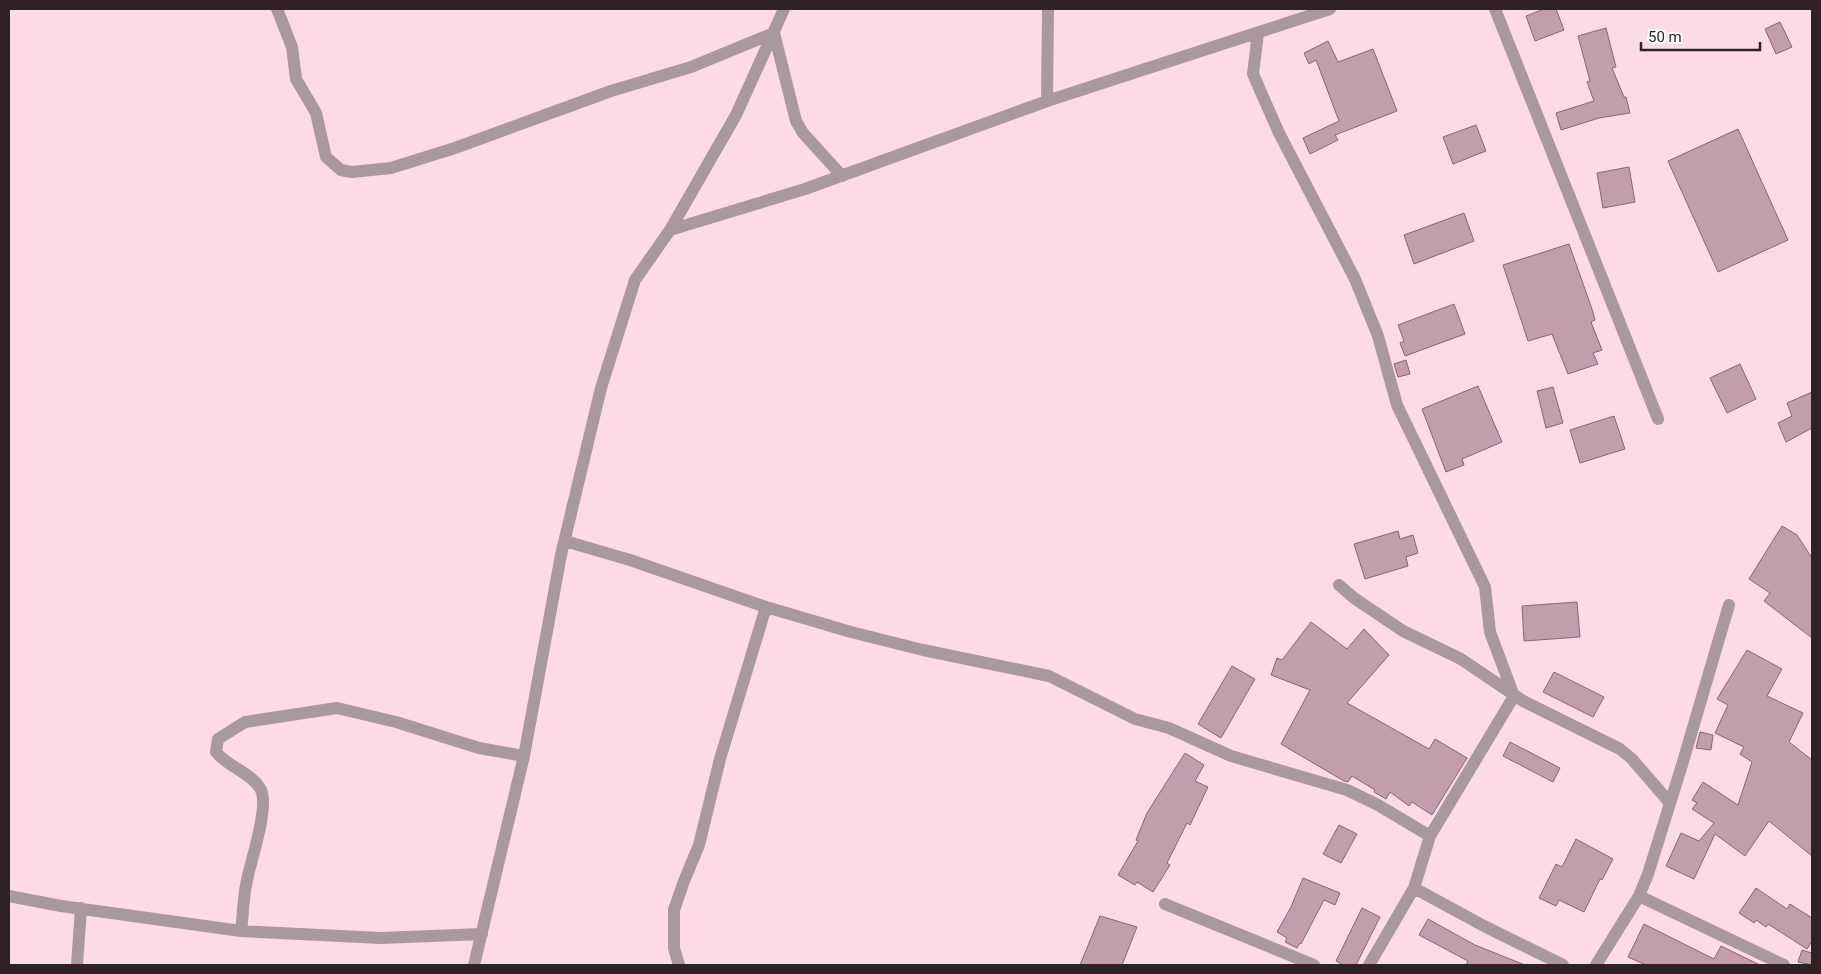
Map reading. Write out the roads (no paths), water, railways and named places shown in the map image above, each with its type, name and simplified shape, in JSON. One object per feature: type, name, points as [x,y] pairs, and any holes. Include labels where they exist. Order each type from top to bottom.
[{"type":"street","points":[[277,9],[292,47],[296,79],[316,113],[326,158],[341,170],[352,172],[391,168],[455,148],[603,94],[691,67],[774,33]]},
{"type":"street","points":[[474,965],[524,756],[565,541],[601,388],[635,280],[670,230],[736,115],[784,9]]},
{"type":"street","points":[[1047,101],[1048,9]]},
{"type":"street","points":[[670,230],[805,189],[1047,101],[1330,9]]},
{"type":"street","points":[[1495,9],[1658,420]]},
{"type":"street","points":[[774,33],[796,121],[803,133],[842,176]]},
{"type":"street","points":[[1258,33],[1253,74],[1283,142],[1355,280],[1378,336],[1397,404],[1485,587],[1490,632],[1514,696]]},
{"type":"street","points":[[565,541],[630,560],[766,606],[923,650],[1059,679],[1135,719],[1169,728],[1231,756],[1356,794],[1430,836]]},
{"type":"street","points":[[1339,585],[1354,598],[1402,631],[1461,658],[1514,696],[1620,749],[1632,759],[1670,803]]},
{"type":"street","points":[[1596,965],[1639,896],[1670,803],[1729,605]]},
{"type":"street","points":[[679,965],[673,941],[674,910],[699,845],[720,759],[766,606]]},
{"type":"street","points":[[1369,965],[1414,888],[1430,836],[1514,696]]},
{"type":"street","points":[[241,931],[246,884],[260,826],[263,799],[257,783],[224,761],[216,752],[218,739],[228,731],[245,722],[337,708],[387,719],[479,748],[524,756]]},
{"type":"street","points":[[1414,888],[1484,926],[1563,965]]},
{"type":"street","points":[[9,896],[241,931],[382,938],[482,934]]},
{"type":"street","points":[[1639,896],[1784,965]]},
{"type":"street","points":[[1165,904],[1314,965]]},
{"type":"street","points":[[77,965],[81,908]]}]
